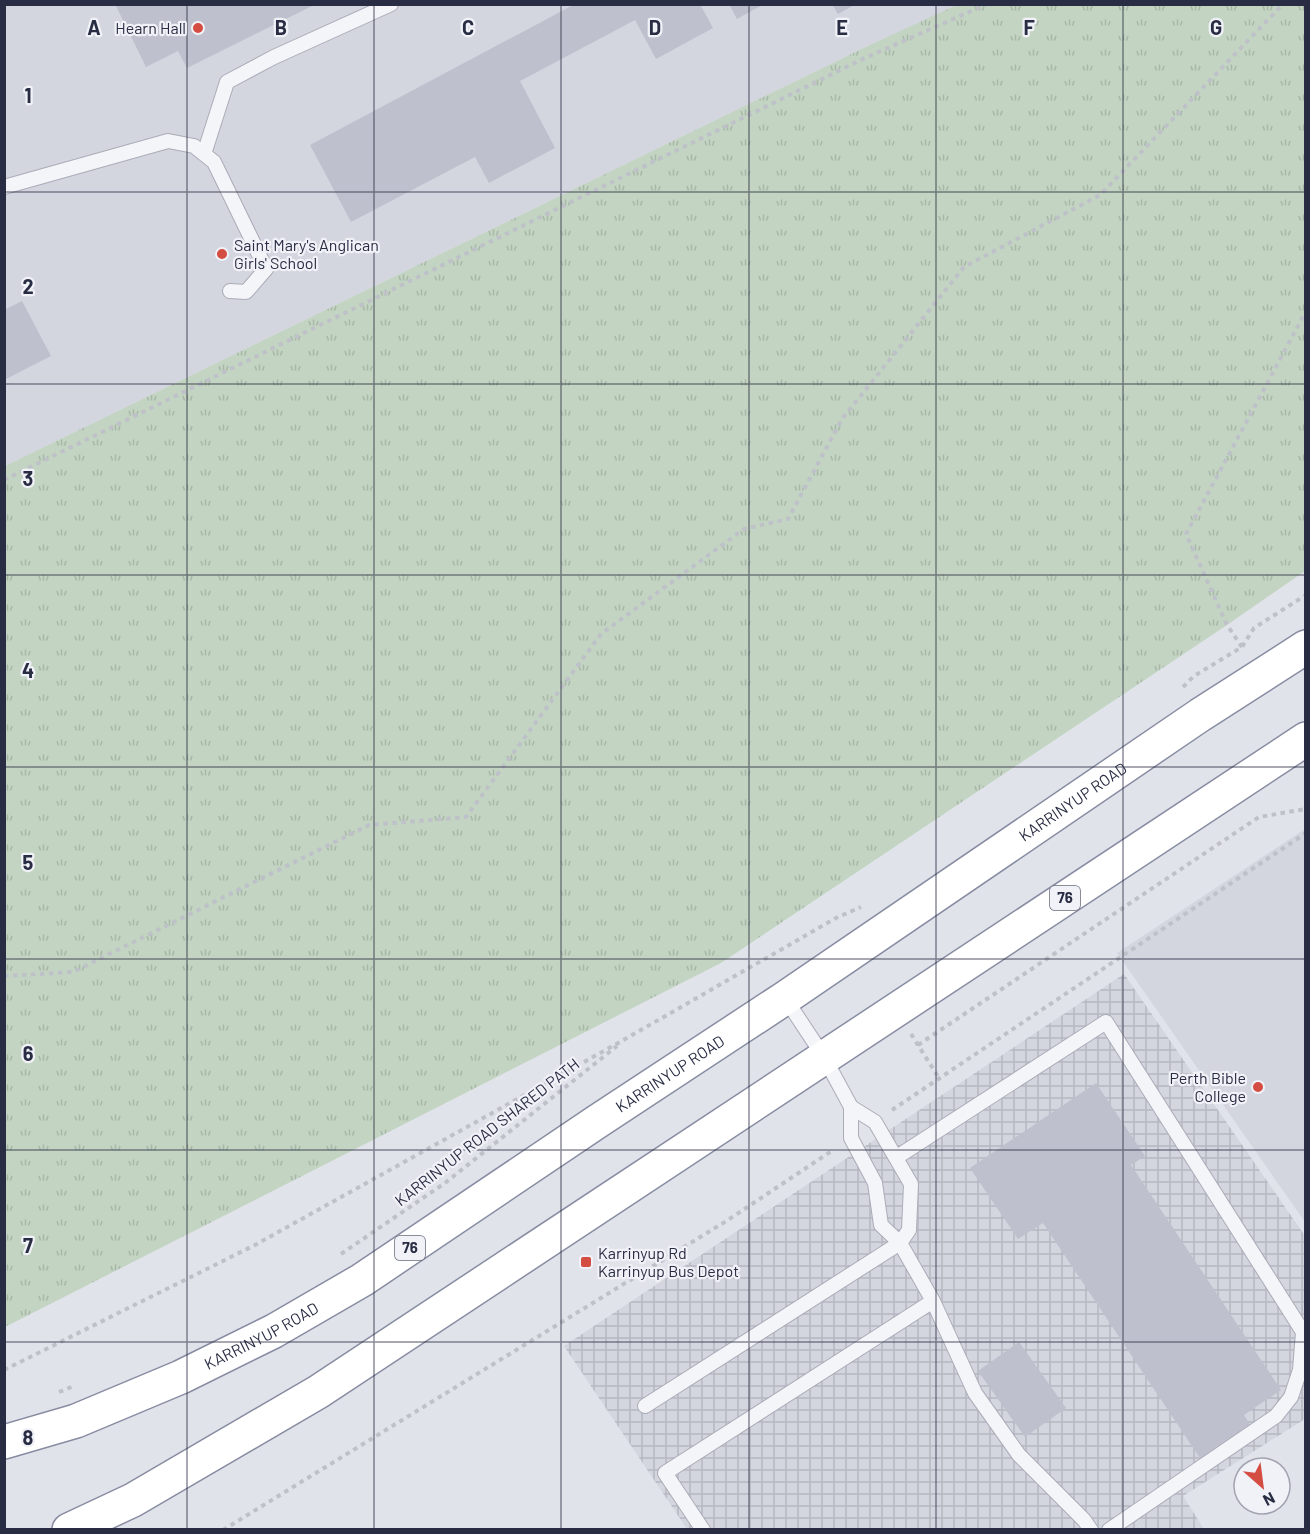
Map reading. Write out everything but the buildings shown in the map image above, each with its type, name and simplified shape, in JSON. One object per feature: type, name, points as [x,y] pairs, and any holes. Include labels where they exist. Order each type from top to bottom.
[{"type":"highway","name":"KARRINYUP ROAD","points":[[4,1442],[76,1421],[182,1377],[274,1331],[362,1280],[785,998],[1200,715],[1305,648]]},
{"type":"highway","name":"76","points":[[69,1530],[133,1500],[318,1392],[1305,739]]},
{"type":"lane","points":[[204,154],[227,82],[274,57],[391,4]]},
{"type":"lane","points":[[4,187],[168,141],[194,146],[214,162],[266,269],[246,292],[230,291]]},
{"type":"lane","points":[[785,998],[824,1057],[850,1107],[851,1138],[875,1184],[881,1225],[900,1243],[933,1301],[975,1393],[1019,1455],[1084,1520],[1091,1530]]},
{"type":"lane","points":[[897,1158],[1106,1022],[1303,1332],[1300,1370],[1291,1397],[1276,1416],[1109,1530]]},
{"type":"lane","points":[[645,1406],[900,1243],[909,1230],[911,1184],[875,1122],[850,1107]]},
{"type":"lane","points":[[703,1530],[665,1473],[933,1301]]},
{"type":"path","points":[[4,480],[854,63],[987,4]]},
{"type":"path","points":[[4,976],[74,972],[369,825],[466,817],[602,634],[744,529],[788,519],[842,419],[964,267],[1100,195],[1283,4]]},
{"type":"path","points":[[1305,311],[1186,534],[1227,625],[1242,647],[1254,628],[1305,595]]},
{"type":"path","points":[[918,1045],[1259,817],[1305,809]]},
{"type":"path","points":[[875,1122],[1305,833]]},
{"type":"path","points":[[4,1370],[255,1245],[627,1038],[836,918],[856,949]]},
{"type":"path","points":[[896,1010],[939,1078]]},
{"type":"path","name":"KARRINYUP ROAD SHARED PATH","points":[[340,1254],[445,1184],[627,1038]]},
{"type":"path","points":[[223,1530],[728,1220],[851,1138]]},
{"type":"path","points":[[56,1393],[78,1384]]},
{"type":"shaded area","name":"Saint Mary's Anglican Girls' School","points":[[5,5],[959,5],[876,42],[5,466]]},
{"type":"shaded area","name":"Perth Bible College","points":[[1305,829],[1305,1222],[1117,953]]},
{"type":"shaded area","points":[[1124,974],[1305,1236],[1305,1419],[1246,1456],[1232,1456],[1232,1465],[1183,1496],[1204,1529],[687,1529],[564,1346]]},
{"type":"green space","points":[[959,4],[1305,5],[1305,571],[721,963],[5,1327],[5,466],[876,42]]},
{"type":"place","name":"Hearn Hall","points":[[198,28]]},
{"type":"place","name":"Saint Mary's Anglican Girls' School","points":[[222,254]]},
{"type":"place","name":"Perth Bible College","points":[[1258,1087]]},
{"type":"place","name":"Karrinyup Rd Karrinyup Bus Depot","points":[[586,1262]]}]
